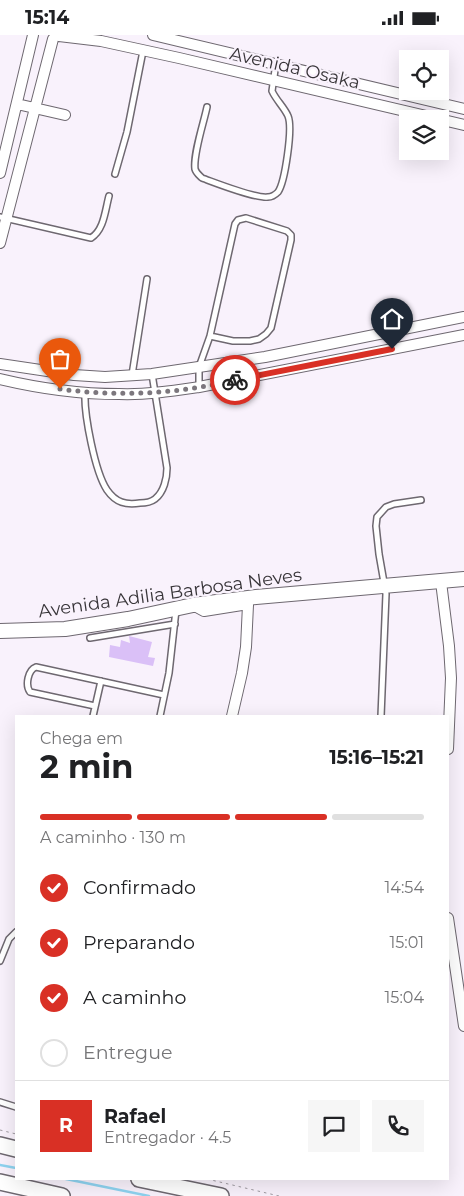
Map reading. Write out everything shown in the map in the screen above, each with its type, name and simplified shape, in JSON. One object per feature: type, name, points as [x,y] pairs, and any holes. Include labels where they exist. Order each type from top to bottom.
[{"type":"main road","points":[[0,1145],[15,1149]]},
{"type":"main road","points":[[146,1180],[186,1186],[221,1196]]},
{"type":"main road","points":[[0,1182],[62,1196]]},
{"type":"street","name":"Avenida Osaka","points":[[34,35],[46,39],[57,36],[86,39],[272,79],[404,110]]},
{"type":"street","points":[[0,173],[34,35]]},
{"type":"street","name":"Avenida Osaka","points":[[154,35],[172,37],[399,94]]},
{"type":"street","points":[[0,243],[3,217],[57,36]]},
{"type":"street","points":[[388,107],[392,92]]},
{"type":"street","name":"Avenida Osaka","points":[[426,100],[464,109]]},
{"type":"street","points":[[17,104],[65,115]]},
{"type":"street","name":"Avenida Osaka","points":[[449,121],[464,125]]},
{"type":"street","points":[[0,363],[74,375],[105,377],[152,374],[264,357],[464,317]]},
{"type":"street","points":[[0,379],[79,392],[156,393],[199,387],[464,335]]},
{"type":"street","points":[[264,357],[267,373]]},
{"type":"street","points":[[232,362],[235,380]]},
{"type":"street","points":[[74,375],[79,392]]},
{"type":"street","name":"Avenida Adilia Barbosa Neves","points":[[0,631],[65,629],[128,619],[193,605],[252,601],[464,579]]},
{"type":"street","points":[[440,581],[449,646],[451,678],[449,725]]},
{"type":"street","points":[[232,715],[242,673],[252,601]]},
{"type":"street","points":[[449,925],[464,1026]]},
{"type":"lane","points":[[115,174],[127,132],[143,51]]},
{"type":"lane","points":[[207,107],[197,153],[195,168],[197,173],[202,178],[256,196],[267,198],[274,195],[279,190],[282,181],[290,126],[288,117],[272,91],[272,79],[276,63]]},
{"type":"lane","points":[[3,217],[91,239],[97,235],[100,229],[109,196]]},
{"type":"lane","points":[[199,387],[199,367],[210,336],[235,224],[238,220],[246,219],[287,231],[291,235],[292,240],[271,328],[259,339],[233,341],[210,336]]},
{"type":"lane","points":[[132,375],[147,279]]},
{"type":"lane","points":[[79,392],[100,477],[110,494],[120,503],[129,505],[151,502],[162,491],[167,477],[167,460],[152,374]]},
{"type":"lane","points":[[381,715],[386,587],[382,577],[379,554],[377,517],[386,507],[421,500]]},
{"type":"lane","points":[[160,715],[169,673],[176,608]]},
{"type":"lane","points":[[90,638],[175,624]]},
{"type":"lane","points":[[95,706],[30,692],[28,690],[29,674],[36,667],[164,695]]},
{"type":"lane","points":[[93,715],[101,681]]},
{"type":"lane","points":[[0,961],[9,939],[15,933]]},
{"type":"lane","points":[[0,1102],[15,1107]]},
{"type":"path","points":[[0,1130],[15,1134]]},
{"type":"path","points":[[211,1180],[279,1196]]},
{"type":"building","points":[[129,636],[152,642],[148,657],[155,658],[153,666],[109,657],[110,645],[120,647],[121,640],[130,643]]},
{"type":"waterway","points":[[0,1165],[15,1168]]},
{"type":"waterway","points":[[71,1180],[149,1196]]},
{"type":"way so far","points":[[60,389],[118,394],[156,393],[235,380]]},
{"type":"route","points":[[235,380],[392,349]]}]
